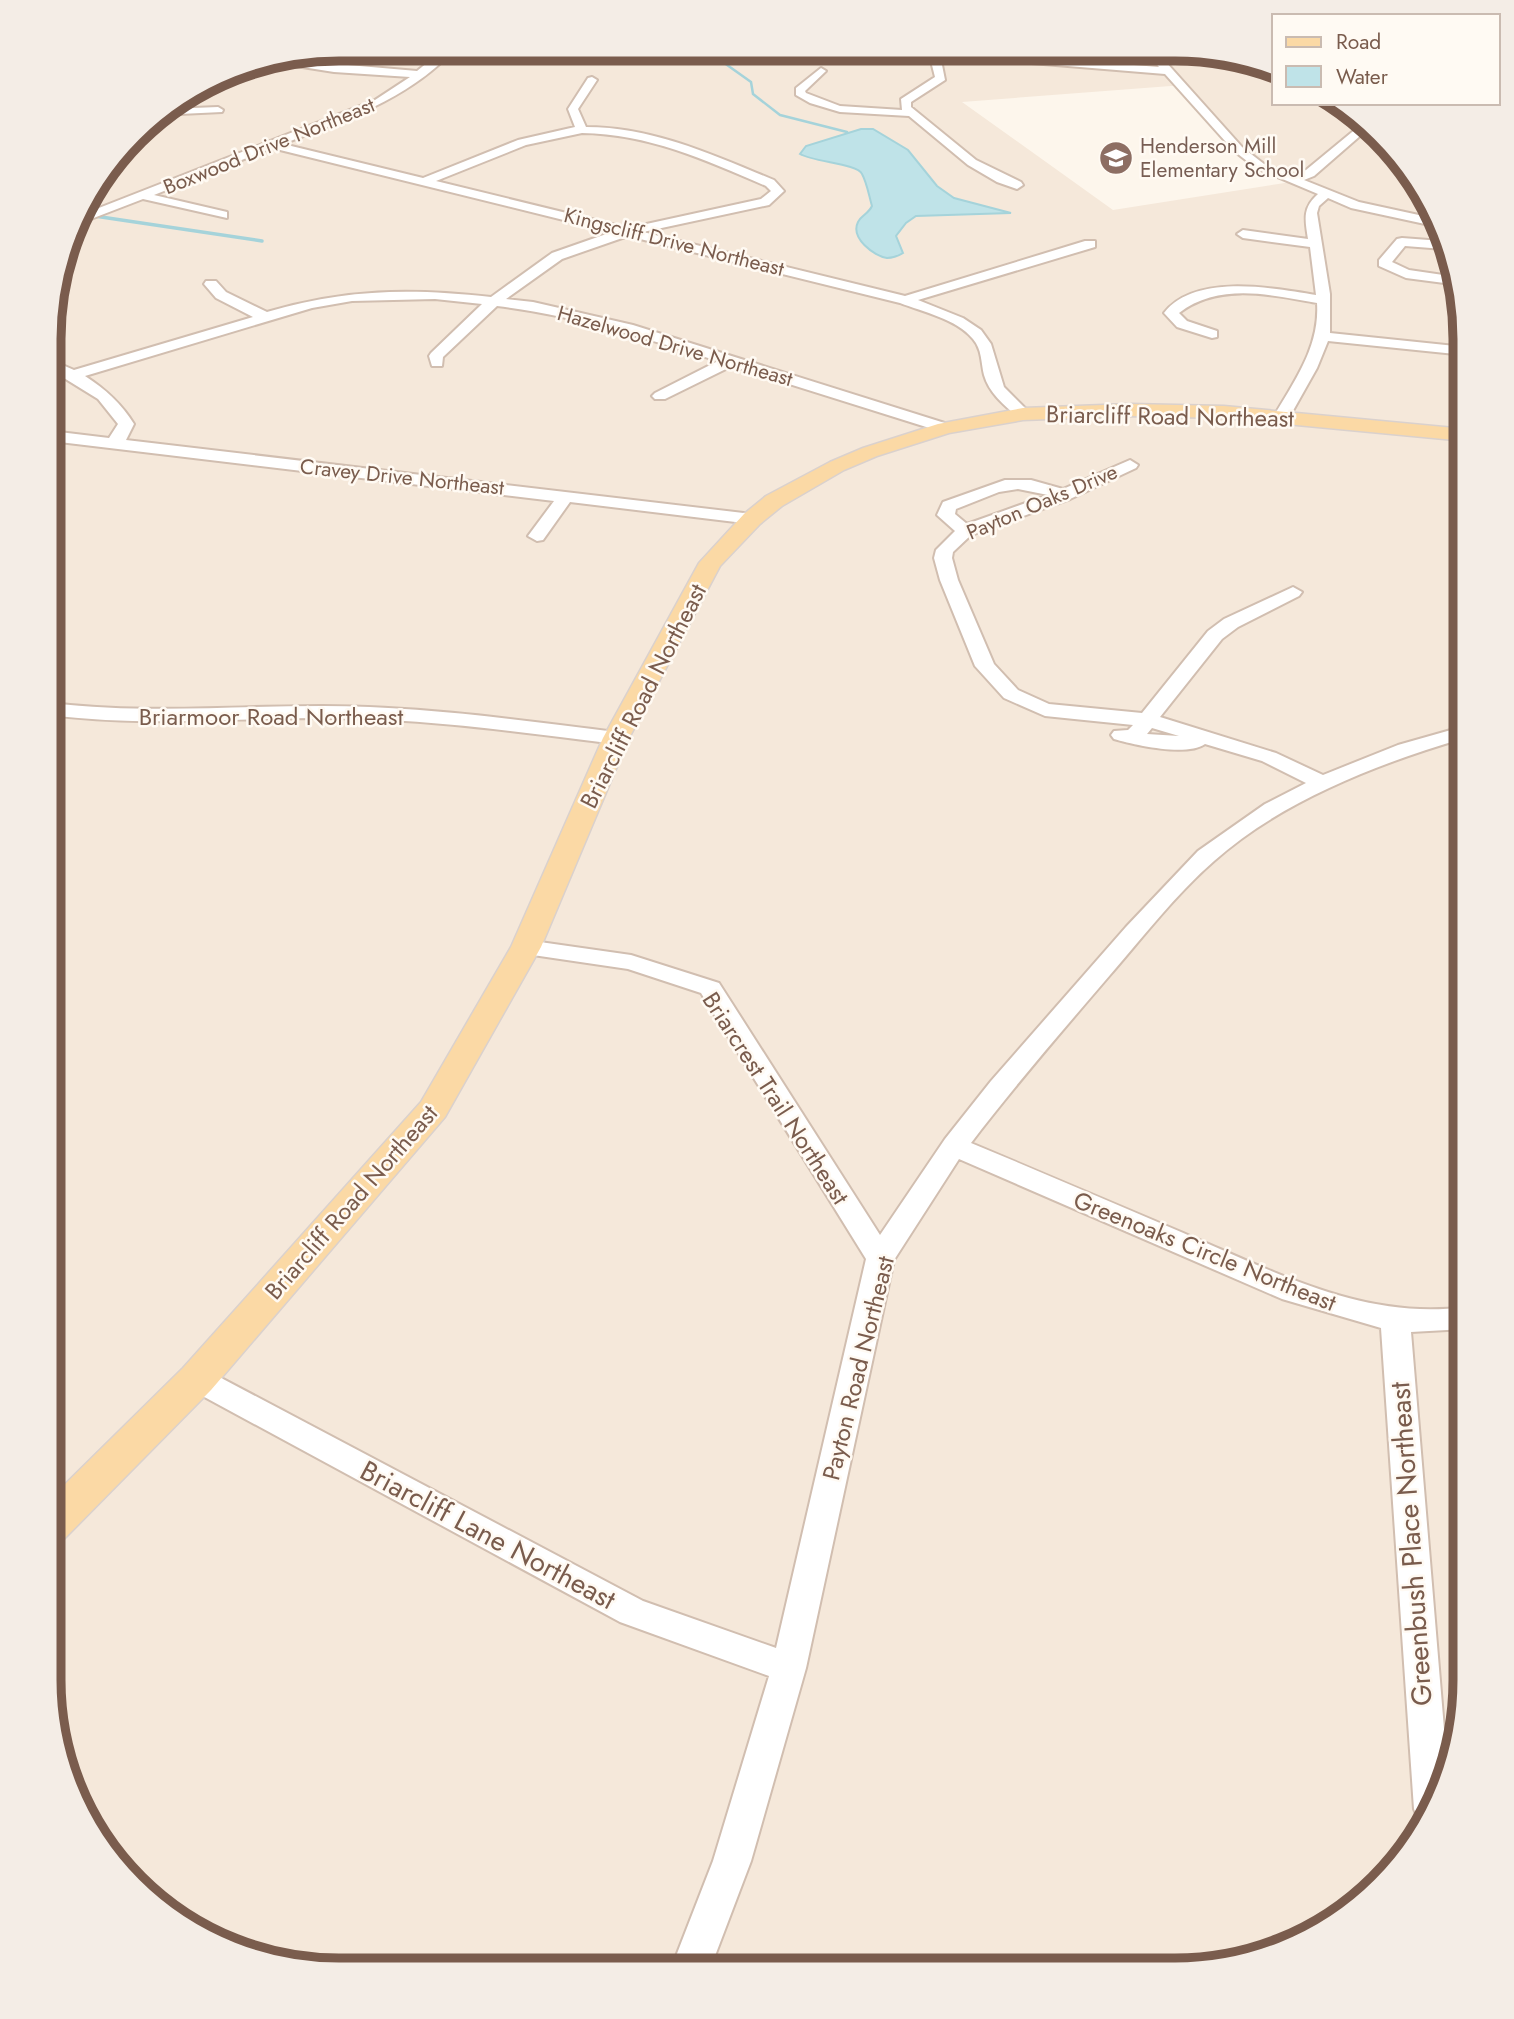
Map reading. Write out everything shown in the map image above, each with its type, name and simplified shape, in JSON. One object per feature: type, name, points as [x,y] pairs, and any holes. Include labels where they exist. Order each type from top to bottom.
[{"type":"main road","name":"Briarcliff Road Northeast","points":[[61,1515],[197,1379],[433,1109],[526,947],[616,738],[710,563],[752,519],[774,501],[837,466],[881,448],[945,428],[1023,414],[1130,410],[1282,416],[1453,434]]},
{"type":"street","name":"Boxwood Drive Northeast","points":[[90,216],[379,102],[397,92],[435,61]]},
{"type":"street","points":[[939,61],[937,65],[941,78],[905,101],[906,108],[961,155],[987,173],[1017,185]]},
{"type":"street","points":[[1043,61],[1167,71]]},
{"type":"street","points":[[1158,61],[1238,149],[1260,166],[1325,195],[1365,208],[1426,221]]},
{"type":"street","points":[[299,65],[418,74]]},
{"type":"street","points":[[821,71],[805,83],[800,90],[801,95],[822,105],[843,109],[911,113]]},
{"type":"street","points":[[582,130],[573,109],[592,80]]},
{"type":"street","points":[[179,112],[218,110]]},
{"type":"street","points":[[426,181],[530,141],[582,130],[618,131],[661,140],[776,187],[778,191],[765,202],[688,217],[600,239],[557,257],[493,302],[436,356],[436,363]]},
{"type":"street","points":[[1292,180],[1310,173],[1359,131]]},
{"type":"street","name":"Kingscliff Drive Northeast","points":[[273,145],[905,300],[957,321],[977,334],[982,340],[993,380],[1004,396],[1023,414]]},
{"type":"street","points":[[1282,416],[1322,336],[1323,300],[1311,213],[1313,205],[1325,195]]},
{"type":"street","points":[[144,196],[223,215]]},
{"type":"street","points":[[1243,234],[1314,244]]},
{"type":"street","points":[[1436,244],[1396,241],[1385,260],[1389,268],[1446,279]]},
{"type":"street","points":[[905,300],[1090,244]]},
{"type":"street","points":[[211,284],[221,295],[267,318]]},
{"type":"street","points":[[1212,334],[1182,324],[1171,313],[1176,307],[1230,286],[1323,300]]},
{"type":"street","name":"Hazelwood Drive Northeast","points":[[73,375],[310,304],[352,297],[410,294],[533,306],[628,328],[945,428]]},
{"type":"street","points":[[1322,336],[1453,350]]},
{"type":"street","points":[[660,396],[732,360]]},
{"type":"street","points":[[61,369],[118,409],[126,424],[122,435],[113,443]]},
{"type":"street","name":"Cravey Drive Northeast","points":[[61,437],[752,519]]},
{"type":"street","name":"Payton Oaks Drive","points":[[1130,465],[1064,495],[965,531],[945,550],[943,558],[949,580],[985,666],[1011,694],[1052,712],[1147,720],[1269,757],[1322,783]]},
{"type":"street","points":[[965,531],[946,515],[949,506],[1008,483],[1027,482],[1064,495]]},
{"type":"street","points":[[537,536],[566,496]]},
{"type":"street","points":[[1133,738],[1215,635],[1231,623],[1293,592]]},
{"type":"street","name":"Briarmoor Road Northeast","points":[[61,710],[150,717],[383,713],[616,738]]},
{"type":"street","points":[[1052,712],[1073,722],[1155,742],[1221,742]]},
{"type":"street","name":"Payton Road Northeast","points":[[694,1958],[732,1861],[789,1668],[880,1258],[954,1146],[1000,1087],[1206,856],[1273,808],[1322,783],[1405,749],[1453,735]]},
{"type":"street","name":"Briarcrest Trail Northeast","points":[[526,947],[631,962],[710,988],[880,1258]]},
{"type":"street","name":"Greenoaks Circle Northeast","points":[[954,1146],[1292,1291],[1342,1308],[1395,1321],[1453,1320]]},
{"type":"street","name":"Greenbush Place Northeast","points":[[1395,1321],[1430,1789]]},
{"type":"street","name":"Briarcliff Lane Northeast","points":[[197,1379],[632,1612],[789,1668]]},
{"type":"shaded area","points":[[340,61],[1174,61],[1211,64],[1272,79],[1272,105],[1324,105],[1329,108],[1358,130],[1384,156],[1406,185],[1424,216],[1438,250],[1447,285],[1453,340],[1452,1698],[1438,1769],[1424,1803],[1406,1834],[1384,1863],[1358,1889],[1329,1911],[1298,1929],[1264,1943],[1229,1952],[1174,1958],[321,1957],[250,1943],[216,1929],[185,1911],[156,1889],[130,1863],[108,1834],[90,1803],[76,1769],[67,1734],[61,1679],[61,340],[64,303],[76,250],[90,216],[119,170],[156,130],[185,108],[233,82],[303,64]],"holes":[[[1184,85],[1216,118],[1242,155],[1291,182],[1113,210],[962,102]]]},
{"type":"water","points":[[861,129],[873,129],[908,150],[937,186],[954,198],[1011,213],[916,216],[906,223],[896,236],[903,253],[887,258],[876,254],[857,234],[858,222],[872,206],[862,174],[853,168],[800,154],[806,146]]},
{"type":"waterway","points":[[721,61],[751,82],[753,94],[780,115],[847,132]]},
{"type":"waterway","points":[[90,215],[262,241]]},
{"type":"place","name":"Henderson Mill Elementary School","points":[[1116,158]]}]
